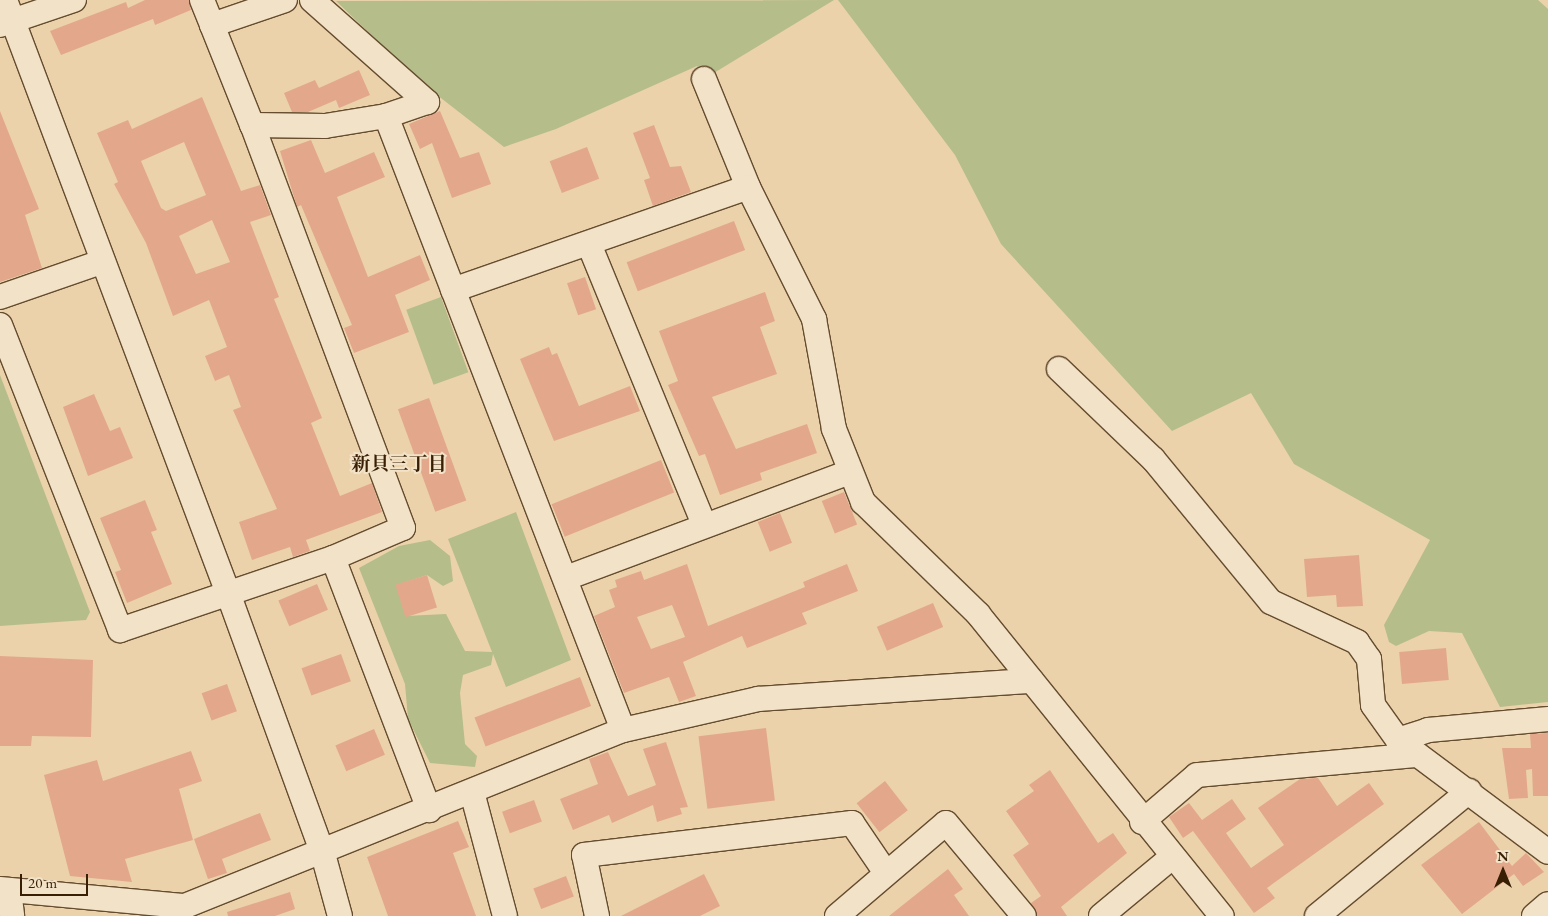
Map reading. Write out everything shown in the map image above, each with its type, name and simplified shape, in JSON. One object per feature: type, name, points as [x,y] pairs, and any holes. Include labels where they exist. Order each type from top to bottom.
[{"type":"street","points":[[74,0],[6,15],[228,593],[322,854],[340,916]]},
{"type":"street","points":[[0,325],[120,630],[333,558],[402,528],[252,125],[202,0]]},
{"type":"street","points":[[212,25],[285,0]]},
{"type":"street","points":[[252,125],[325,126],[386,116],[427,102],[312,0]]},
{"type":"street","points":[[704,79],[748,187],[817,327],[834,429],[863,502],[978,614],[1142,822],[1222,916]]},
{"type":"street","points":[[386,116],[566,578],[623,730]]},
{"type":"street","points":[[453,290],[748,187]]},
{"type":"street","points":[[589,244],[704,524]]},
{"type":"street","points":[[0,297],[101,262]]},
{"type":"street","points":[[1059,369],[1153,459],[1272,602],[1357,642],[1369,659],[1373,705],[1398,740],[1469,791],[1548,852]]},
{"type":"street","points":[[566,578],[704,524],[850,472]]},
{"type":"street","points":[[333,558],[429,810]]},
{"type":"street","points":[[12,916],[4,890],[187,911],[623,730],[758,699],[1031,681]]},
{"type":"street","points":[[1398,740],[1428,730],[1548,719]]},
{"type":"street","points":[[1142,822],[1197,774],[1417,755]]},
{"type":"street","points":[[1317,916],[1469,791]]},
{"type":"street","points":[[472,792],[505,916]]},
{"type":"street","points":[[597,916],[584,855],[852,823],[886,873]]},
{"type":"street","points":[[837,916],[946,823],[1024,916]]},
{"type":"street","points":[[1101,916],[1172,857]]},
{"type":"street","points":[[1534,916],[1548,904]]},
{"type":"green space","points":[[834,0],[704,79],[697,66],[556,129],[504,147],[419,81],[336,1]]},
{"type":"green space","points":[[838,0],[1538,0],[1548,9],[1548,702],[1500,707],[1462,633],[1429,631],[1396,646],[1389,642],[1384,625],[1430,540],[1294,464],[1251,393],[1172,431],[1001,244],[955,155]]},
{"type":"green space","points":[[441,297],[468,372],[434,385],[406,310]]},
{"type":"green space","points":[[0,375],[90,612],[86,620],[0,626]]},
{"type":"green space","points":[[516,512],[571,660],[506,687],[493,654],[491,665],[463,675],[460,693],[465,744],[477,756],[475,767],[430,763],[408,719],[405,684],[359,568],[399,546],[430,540],[450,556],[453,581],[443,586],[427,575],[397,585],[406,616],[446,614],[465,651],[492,652],[448,539]]},
{"type":"building","points":[[145,0],[189,0],[191,10],[155,25],[153,19],[61,55],[50,31],[126,2],[128,8]]},
{"type":"building","points":[[359,70],[370,95],[339,108],[336,100],[308,112],[292,112],[284,93],[315,80],[319,88]]},
{"type":"building","points":[[202,97],[241,191],[260,185],[271,215],[250,222],[279,297],[274,299],[322,418],[311,423],[340,496],[372,483],[382,512],[306,540],[310,551],[293,557],[290,547],[252,560],[239,522],[277,509],[233,410],[241,407],[229,375],[215,381],[205,356],[227,347],[209,300],[173,316],[146,243],[114,184],[118,182],[97,133],[128,120],[132,129]],"holes":[[[184,142],[206,195],[166,211],[161,208],[141,161]],[[212,220],[230,262],[196,274],[179,236]]]},
{"type":"building","points":[[0,111],[39,209],[25,215],[42,268],[0,282]]},
{"type":"building","points":[[440,111],[460,158],[479,152],[491,184],[452,198],[432,143],[420,149],[409,124]]},
{"type":"building","points":[[654,125],[670,167],[681,166],[691,192],[653,206],[644,180],[650,178],[633,133]]},
{"type":"building","points":[[311,140],[325,173],[374,152],[385,177],[337,197],[368,277],[420,255],[430,280],[395,295],[409,332],[354,353],[344,328],[352,325],[301,205],[297,207],[280,151]]},
{"type":"building","points":[[587,147],[599,179],[562,193],[550,161]]},
{"type":"building","points":[[734,221],[745,250],[638,291],[627,262]]},
{"type":"building","points":[[585,277],[596,309],[578,315],[567,283]]},
{"type":"building","points":[[765,292],[775,321],[760,327],[777,374],[712,397],[736,449],[807,424],[817,453],[760,473],[762,480],[720,495],[705,454],[699,456],[668,385],[678,381],[659,331]]},
{"type":"building","points":[[549,347],[552,355],[557,353],[579,406],[630,386],[640,411],[554,441],[520,359]]},
{"type":"building","points":[[94,394],[110,431],[120,427],[133,458],[88,476],[63,407]]},
{"type":"building","points":[[429,398],[466,500],[435,512],[398,409]]},
{"type":"building","points":[[661,460],[674,492],[565,537],[552,504]]},
{"type":"building","points":[[844,492],[857,524],[835,533],[822,501]]},
{"type":"building","points":[[145,500],[157,530],[151,532],[172,584],[127,603],[115,572],[121,570],[100,518]]},
{"type":"building","points":[[780,513],[792,543],[770,552],[758,522]]},
{"type":"building","points":[[1359,555],[1363,606],[1337,607],[1336,595],[1307,597],[1304,559]]},
{"type":"building","points":[[687,564],[708,626],[805,587],[803,582],[847,564],[858,591],[802,613],[807,624],[747,648],[742,636],[683,662],[696,696],[679,702],[669,677],[624,693],[594,616],[615,607],[609,590],[617,587],[615,580],[641,571],[644,580]],"holes":[[[672,605],[685,637],[651,649],[637,617]]]},
{"type":"building","points":[[427,575],[437,608],[405,617],[395,585]]},
{"type":"building","points":[[317,584],[328,610],[289,626],[278,600]]},
{"type":"building","points":[[933,603],[943,627],[887,651],[877,627]]},
{"type":"building","points":[[1446,648],[1449,680],[1402,684],[1399,652]]},
{"type":"building","points":[[341,654],[351,681],[311,696],[302,668]]},
{"type":"building","points":[[0,656],[93,660],[91,737],[32,736],[31,746],[0,746]]},
{"type":"building","points":[[580,677],[591,706],[486,746],[475,717]]},
{"type":"building","points":[[227,684],[237,711],[212,720],[202,693]]},
{"type":"building","points":[[766,728],[775,800],[707,809],[699,736]]},
{"type":"building","points":[[374,729],[385,755],[346,771],[335,745]]},
{"type":"building","points":[[1548,733],[1548,796],[1533,796],[1532,769],[1526,770],[1528,798],[1509,799],[1502,748],[1531,748],[1530,734]]},
{"type":"building","points":[[666,742],[688,807],[680,808],[682,814],[657,822],[653,805],[612,823],[609,815],[573,830],[560,799],[598,784],[589,759],[608,752],[628,796],[656,785],[643,749]]},
{"type":"building","points":[[191,751],[202,781],[179,789],[193,840],[125,859],[132,882],[70,876],[44,775],[97,760],[103,781]]},
{"type":"building","points":[[1050,770],[1098,843],[1113,833],[1127,853],[1061,907],[1067,916],[1037,916],[1031,903],[1041,896],[1013,855],[1029,844],[1006,811],[1034,791],[1029,785]]},
{"type":"building","points":[[1318,778],[1337,806],[1369,783],[1384,804],[1267,888],[1275,898],[1254,913],[1193,831],[1183,838],[1169,817],[1189,803],[1202,820],[1232,799],[1246,819],[1226,833],[1251,868],[1284,845],[1258,808],[1300,779]]},
{"type":"building","points":[[885,781],[908,810],[879,832],[857,803]]},
{"type":"building","points":[[534,800],[542,822],[510,833],[502,812]]},
{"type":"building","points":[[260,813],[271,840],[222,859],[227,873],[208,879],[194,839]]},
{"type":"building","points":[[458,821],[469,847],[453,853],[476,916],[388,916],[367,857]]},
{"type":"building","points":[[1479,822],[1512,866],[1526,853],[1544,872],[1523,886],[1514,874],[1462,914],[1421,865]]},
{"type":"building","points":[[948,869],[963,889],[954,895],[969,916],[889,916]]},
{"type":"building","points":[[704,874],[720,906],[700,916],[621,916]]},
{"type":"building","points":[[566,876],[574,897],[541,909],[533,889]]},
{"type":"building","points":[[290,892],[295,909],[275,916],[228,916],[227,912]]},
{"type":"district","name":"新貝三丁目","points":[[399,464]]}]
